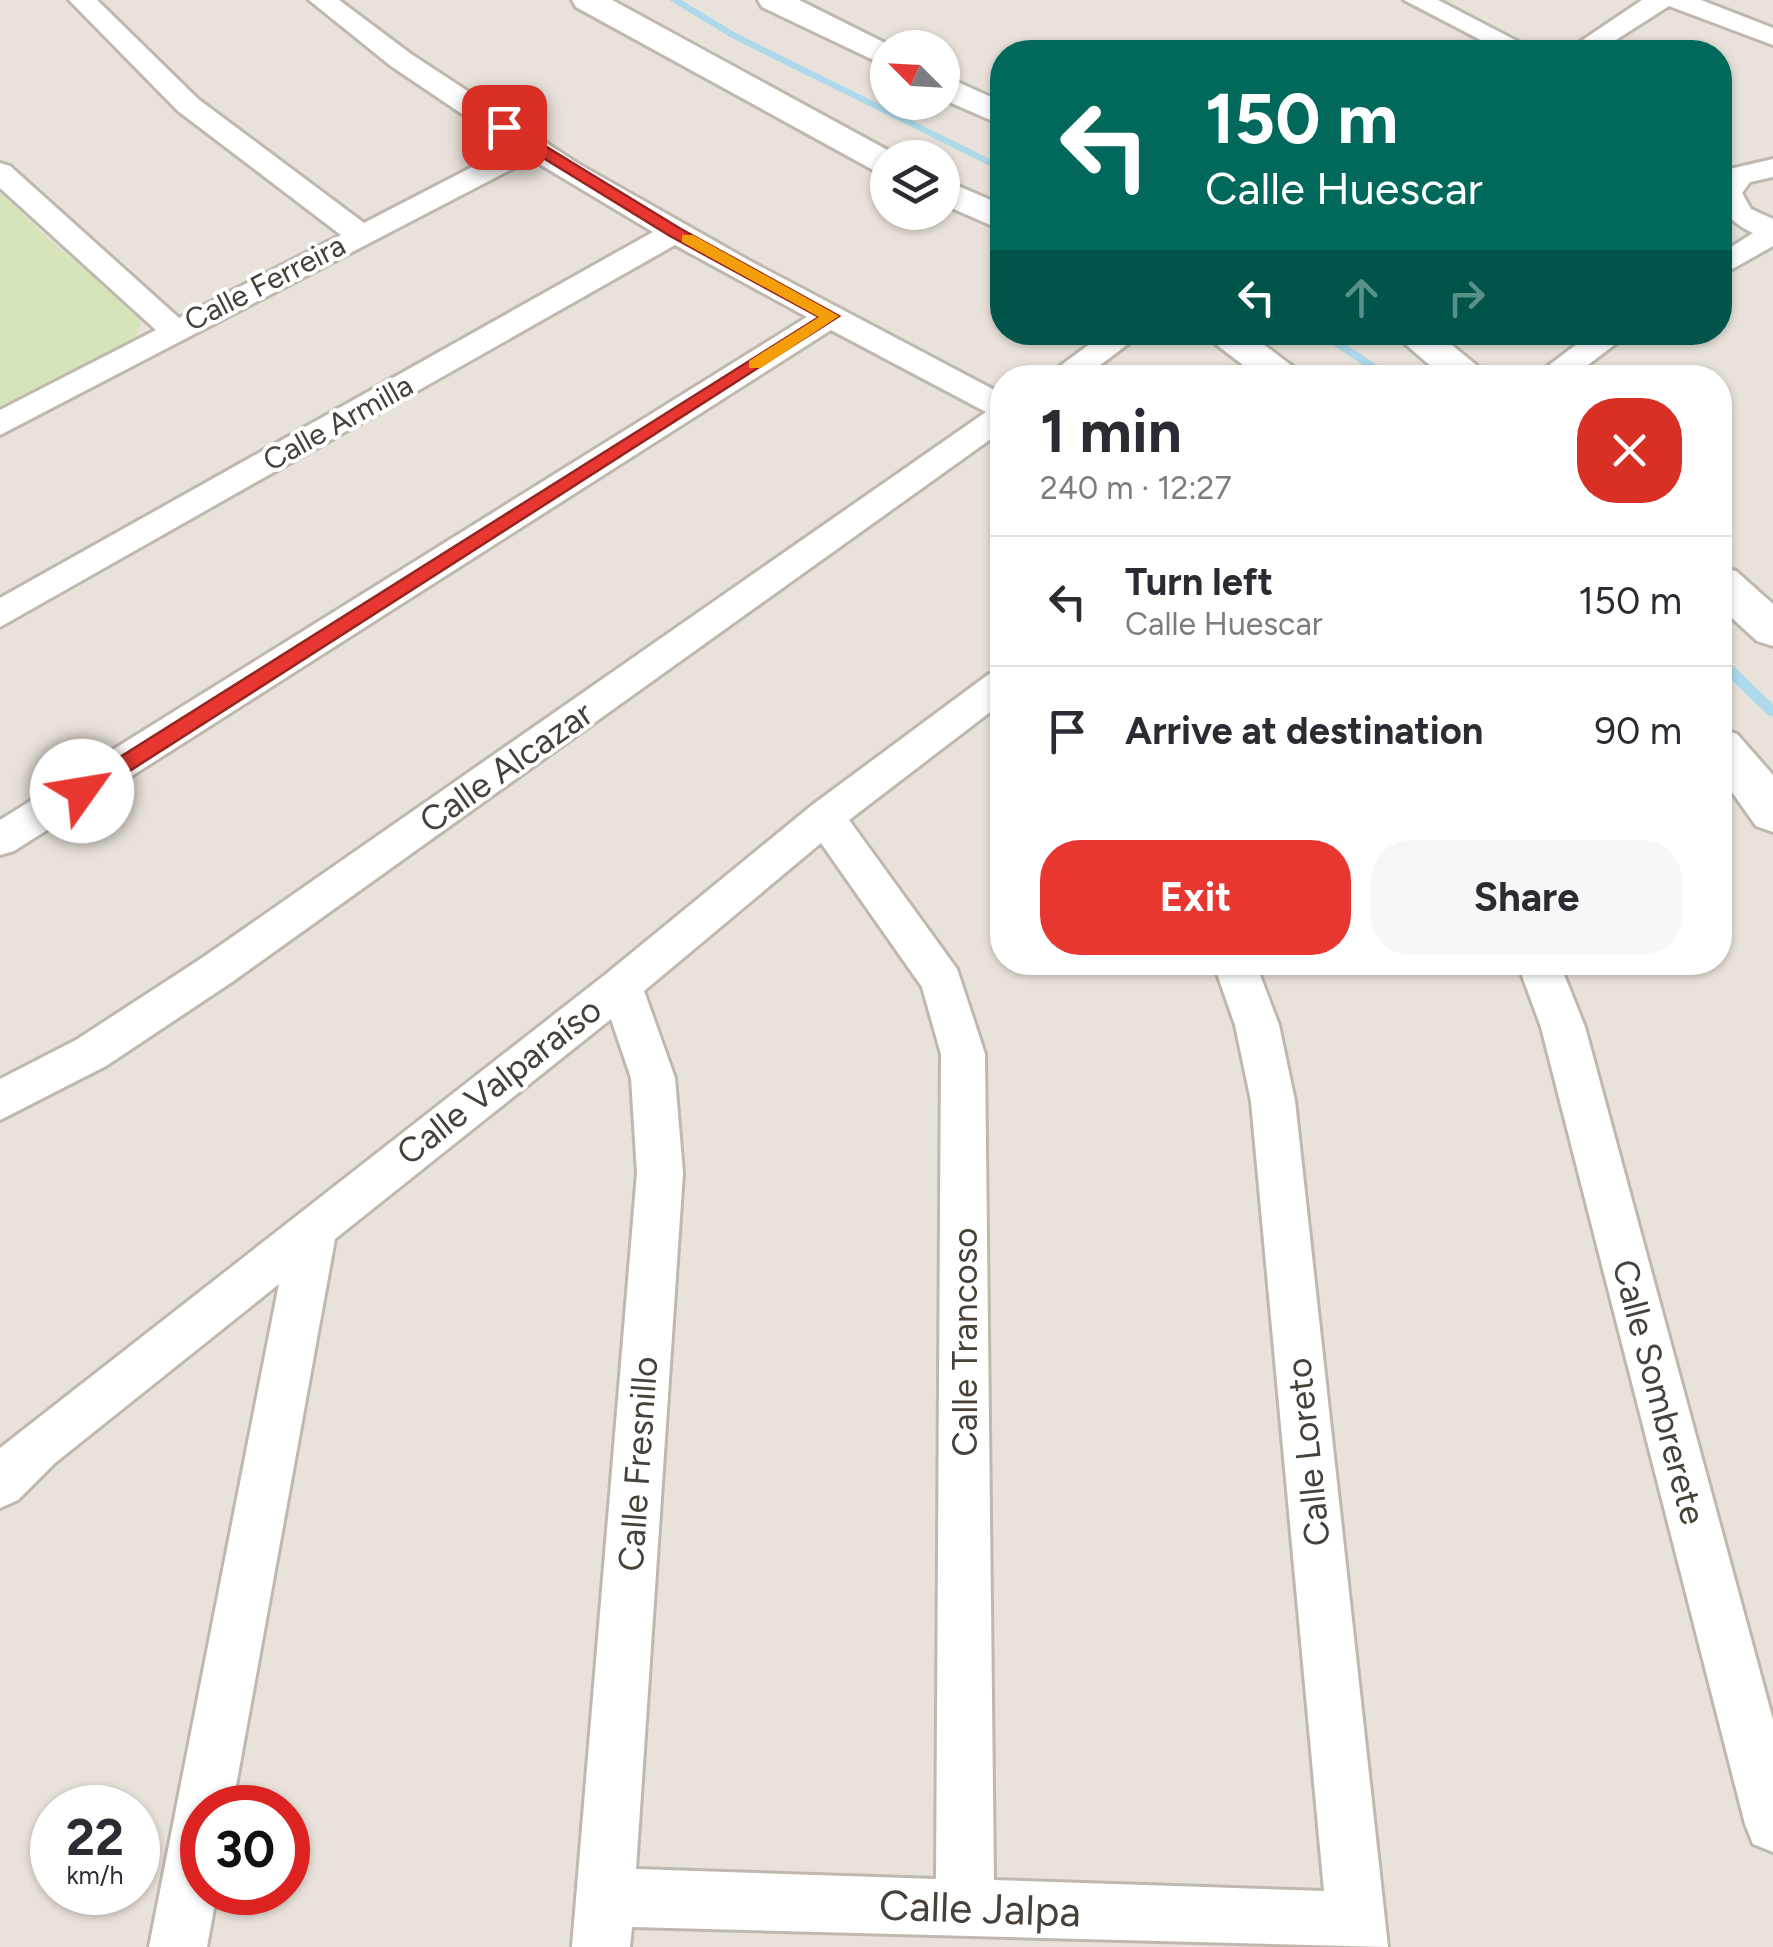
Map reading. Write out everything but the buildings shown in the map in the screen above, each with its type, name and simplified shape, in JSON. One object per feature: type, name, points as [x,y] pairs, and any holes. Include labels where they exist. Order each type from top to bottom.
[{"type":"street","points":[[82,0],[188,105],[359,234]]},
{"type":"street","points":[[322,0],[533,147],[676,232],[990,402]]},
{"type":"street","points":[[588,0],[870,153]]},
{"type":"street","points":[[774,0],[870,48]]},
{"type":"street","points":[[1418,0],[1500,40]]},
{"type":"street","points":[[1598,40],[1660,0]]},
{"type":"street","points":[[1677,0],[1773,38]]},
{"type":"street","points":[[960,94],[990,108]]},
{"type":"street","name":"Calle Ferreira","points":[[0,424],[174,330],[533,147]]},
{"type":"street","points":[[1732,169],[1773,168]]},
{"type":"street","points":[[0,172],[174,330]]},
{"type":"street","points":[[960,199],[990,214]]},
{"type":"street","points":[[1732,210],[1773,232],[1732,259]]},
{"type":"street","name":"Calle Armilla","points":[[0,614],[676,232]]},
{"type":"street","points":[[0,840],[831,316]]},
{"type":"street","points":[[1079,365],[1109,345]]},
{"type":"street","points":[[1239,345],[1269,365]]},
{"type":"street","points":[[1428,345],[1455,365]]},
{"type":"street","points":[[1565,365],[1592,345]]},
{"type":"street","name":"Calle Alcazar","points":[[0,1101],[91,1053],[218,970],[990,424]]},
{"type":"street","points":[[1732,593],[1773,630]]},
{"type":"street","name":"Calle Valparaíso","points":[[0,1483],[37,1446],[621,986],[824,817],[990,693]]},
{"type":"street","points":[[1732,757],[1773,812]]},
{"type":"street","name":"Calle Trancoso","points":[[824,817],[942,981],[962,1054],[964,1907]]},
{"type":"street","name":"Calle Loreto","points":[[1239,975],[1257,1025],[1273,1101],[1357,1934]]},
{"type":"street","name":"Calle Sombrerete","points":[[1543,975],[1563,1027],[1773,1824]]},
{"type":"street","name":"Calle Fresnillo","points":[[603,1922],[660,1173],[653,1078],[621,986]]},
{"type":"street","points":[[208,1785],[314,1226]]},
{"type":"street","name":"Calle Jalpa","points":[[603,1922],[964,1907],[1357,1934]]},
{"type":"street","points":[[178,1947],[184,1915]]},
{"type":"shaded area","points":[[0,0],[1773,0],[1773,1947],[0,1947]]},
{"type":"green space","points":[[0,192],[57,247],[137,309],[141,325],[131,343],[0,410]]},
{"type":"waterway","points":[[674,0],[733,35],[990,163]]},
{"type":"waterway","points":[[1339,345],[1371,365]]},
{"type":"waterway","points":[[1732,673],[1773,712]]},
{"type":"slow traffic","points":[[688,239],[831,316],[755,364]]},
{"type":"route","points":[[82,791],[831,316],[676,232],[504,127]]}]
